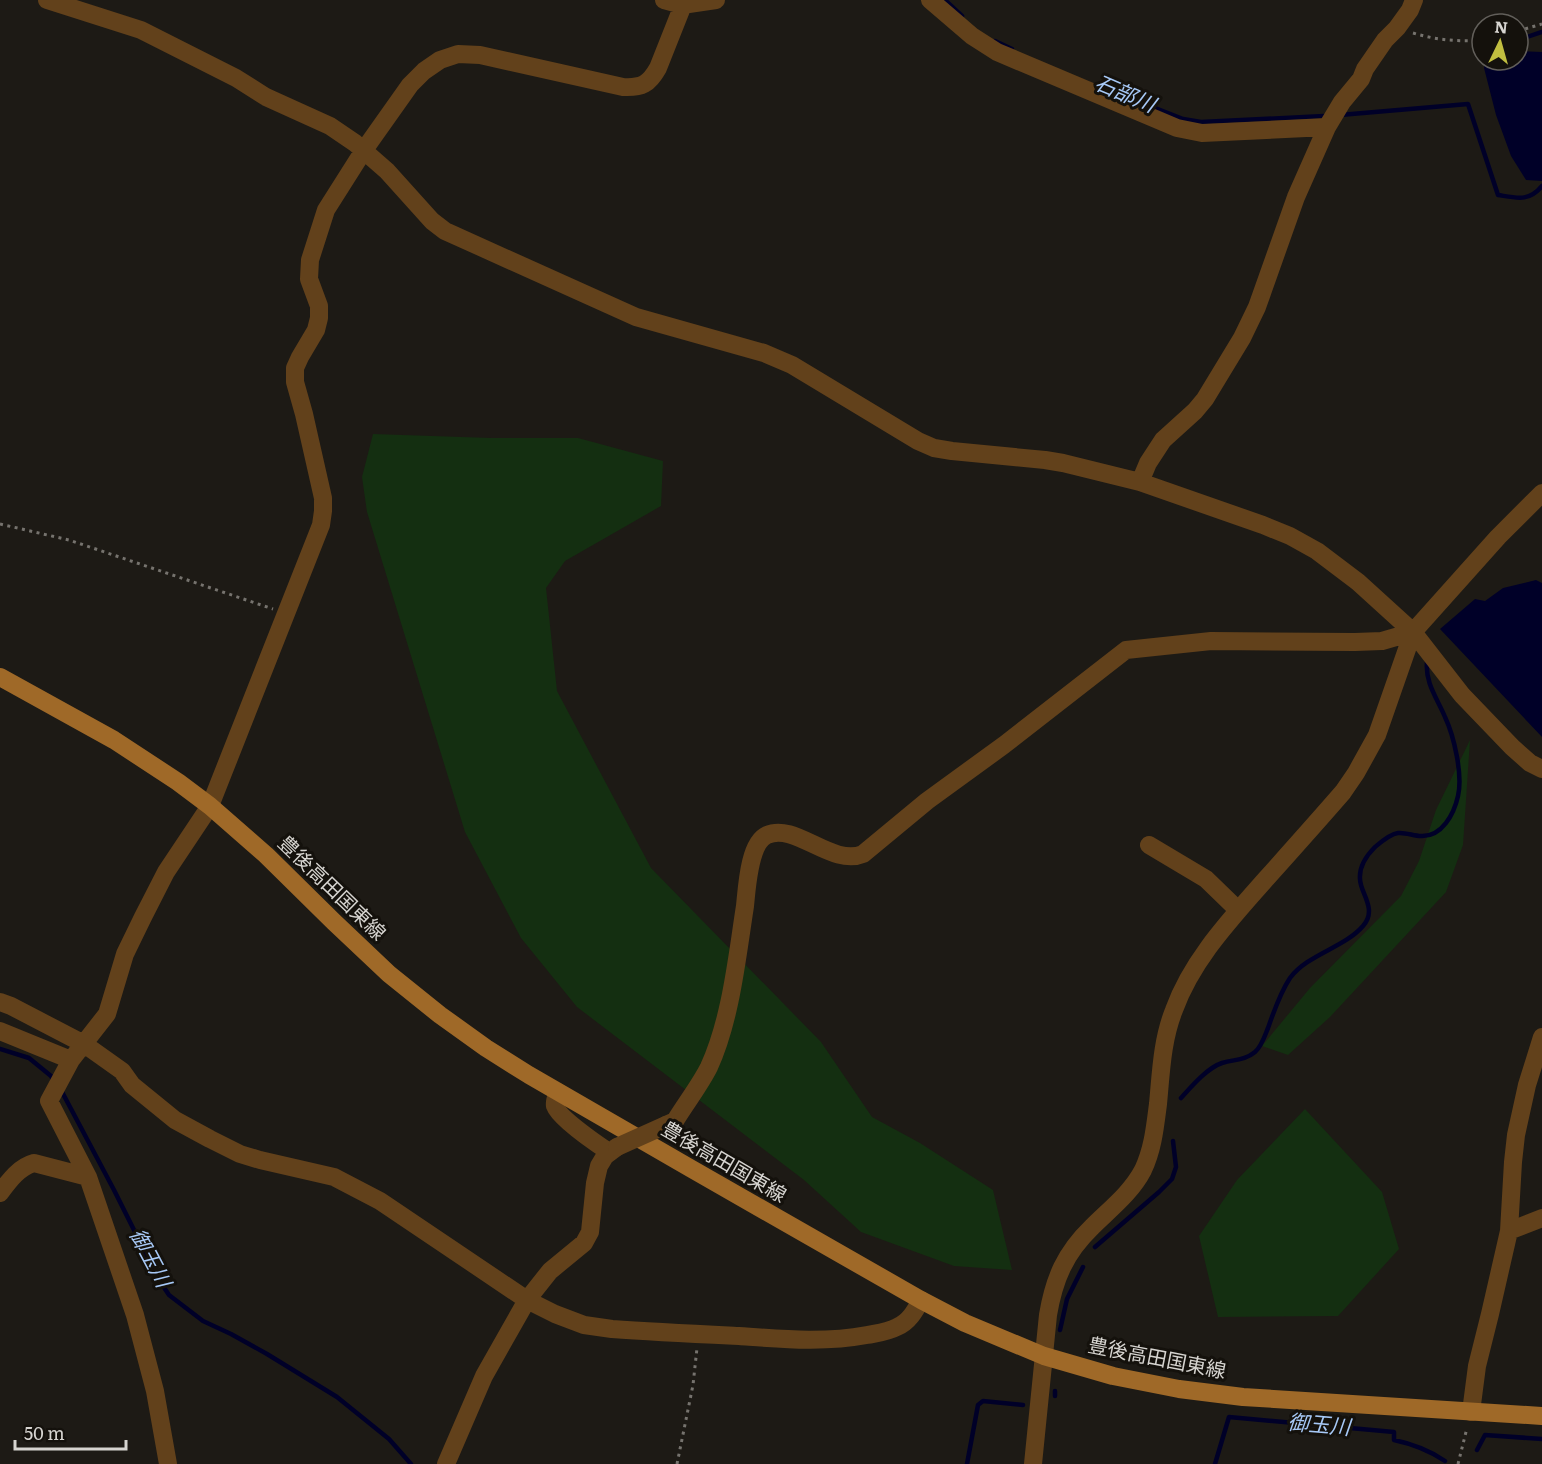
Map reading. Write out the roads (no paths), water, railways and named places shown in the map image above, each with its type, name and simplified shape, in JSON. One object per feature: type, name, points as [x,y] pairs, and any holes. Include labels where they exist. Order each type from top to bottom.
[{"type":"main road","name":"豊後高田国東線","points":[[0,677],[114,740],[210,806],[266,855],[389,974],[486,1048],[558,1092],[965,1323],[1044,1356],[1113,1376],[1179,1389],[1243,1397],[1542,1416]]},
{"type":"street","points":[[48,0],[127,25],[157,38],[236,78],[266,97],[330,126],[364,150],[387,171],[432,221],[444,231],[636,317],[779,358],[918,441],[952,451],[1063,463],[1140,482],[1263,525],[1299,541],[1317,551],[1358,582],[1413,632],[1462,695],[1512,747],[1530,763],[1542,769]]},
{"type":"street","points":[[664,0],[683,2],[716,0]]},
{"type":"street","points":[[930,0],[972,36],[997,52],[1177,128],[1202,133],[1327,127]]},
{"type":"street","points":[[1140,482],[1162,440],[1206,399],[1242,338],[1257,307],[1296,197],[1327,127],[1385,40],[1410,10],[1414,0]]},
{"type":"street","points":[[168,1464],[155,1391],[135,1315],[88,1177],[49,1101],[67,1068],[107,1014],[125,954],[166,872],[210,806],[321,525],[322,498],[295,382],[295,368],[316,330],[319,318],[318,306],[309,279],[310,260],[326,210],[364,150],[410,85],[440,60],[458,54],[480,55],[623,87],[634,87],[652,78],[658,68],[683,2]]},
{"type":"street","points":[[1033,1464],[1052,1294],[1066,1260],[1090,1229],[1130,1190],[1149,1157],[1155,1129],[1167,1030],[1184,987],[1208,948],[1238,910],[1343,792],[1356,773],[1377,735],[1413,632],[1498,537],[1542,493]]},
{"type":"street","points":[[446,1464],[484,1376],[527,1300],[550,1271],[584,1243],[590,1232],[596,1173],[601,1161],[613,1150],[675,1121],[708,1068],[726,1013],[752,860],[759,840],[773,833],[789,834],[844,857],[857,857],[863,854],[927,801],[1004,745],[1126,650],[1211,641],[1382,641],[1413,632]]},
{"type":"street","points":[[1149,845],[1206,879],[1238,910]]},
{"type":"street","points":[[0,1002],[84,1044],[122,1071],[132,1085],[175,1120],[210,1140],[240,1154],[260,1160],[334,1177],[380,1201],[527,1300],[584,1325],[612,1329],[798,1339],[850,1338],[898,1327],[908,1320],[921,1300]]},
{"type":"street","points":[[0,1031],[67,1068]]},
{"type":"street","points":[[1471,1412],[1477,1366],[1509,1231],[1516,1136],[1527,1085],[1542,1037]]},
{"type":"street","points":[[558,1092],[555,1104],[563,1117],[613,1150]]},
{"type":"street","points":[[0,1193],[14,1175],[26,1165],[34,1163],[88,1177]]},
{"type":"street","points":[[1509,1231],[1542,1218]]},
{"type":"water","points":[[1530,52],[1542,52],[1542,181],[1526,180],[1511,156],[1496,115],[1485,72],[1530,72]]},
{"type":"water","points":[[1536,580],[1542,583],[1542,737],[1440,629],[1475,599],[1485,601],[1503,588]]},
{"type":"waterway","name":"石部川","points":[[945,0],[962,16]]},
{"type":"waterway","name":"石部川","points":[[1530,36],[1542,32]]},
{"type":"waterway","name":"石部川","points":[[995,41],[1012,49]]},
{"type":"waterway","name":"石部川","points":[[1102,87],[1183,119],[1201,122],[1324,116]]},
{"type":"waterway","name":"石部川","points":[[1340,115],[1468,104],[1498,195],[1527,197],[1542,186]]},
{"type":"waterway","points":[[1181,1098],[1216,1065],[1243,1058],[1255,1052],[1260,1047],[1280,996],[1290,978],[1306,963],[1346,940],[1363,926],[1367,920],[1369,907],[1360,875],[1364,862],[1375,847],[1386,838],[1398,833],[1421,836],[1435,833],[1450,817],[1458,796],[1458,767],[1448,725],[1430,684],[1427,662]]},
{"type":"waterway","name":"御玉川","points":[[0,1049],[29,1058],[54,1081]]},
{"type":"waterway","name":"御玉川","points":[[61,1090],[159,1280],[169,1295],[203,1321],[267,1354],[337,1397],[389,1439],[411,1464]]},
{"type":"waterway","points":[[1095,1247],[1172,1179],[1176,1167],[1173,1141]]},
{"type":"waterway","points":[[1060,1330],[1067,1299],[1083,1267]]},
{"type":"waterway","points":[[1055,1391],[1055,1396]]},
{"type":"waterway","points":[[967,1464],[978,1405],[983,1401],[1023,1405]]},
{"type":"waterway","name":"御玉川","points":[[1215,1464],[1229,1417],[1394,1432],[1394,1440],[1421,1448],[1445,1461]]},
{"type":"waterway","name":"御玉川","points":[[1477,1450],[1485,1435],[1542,1439]]}]
